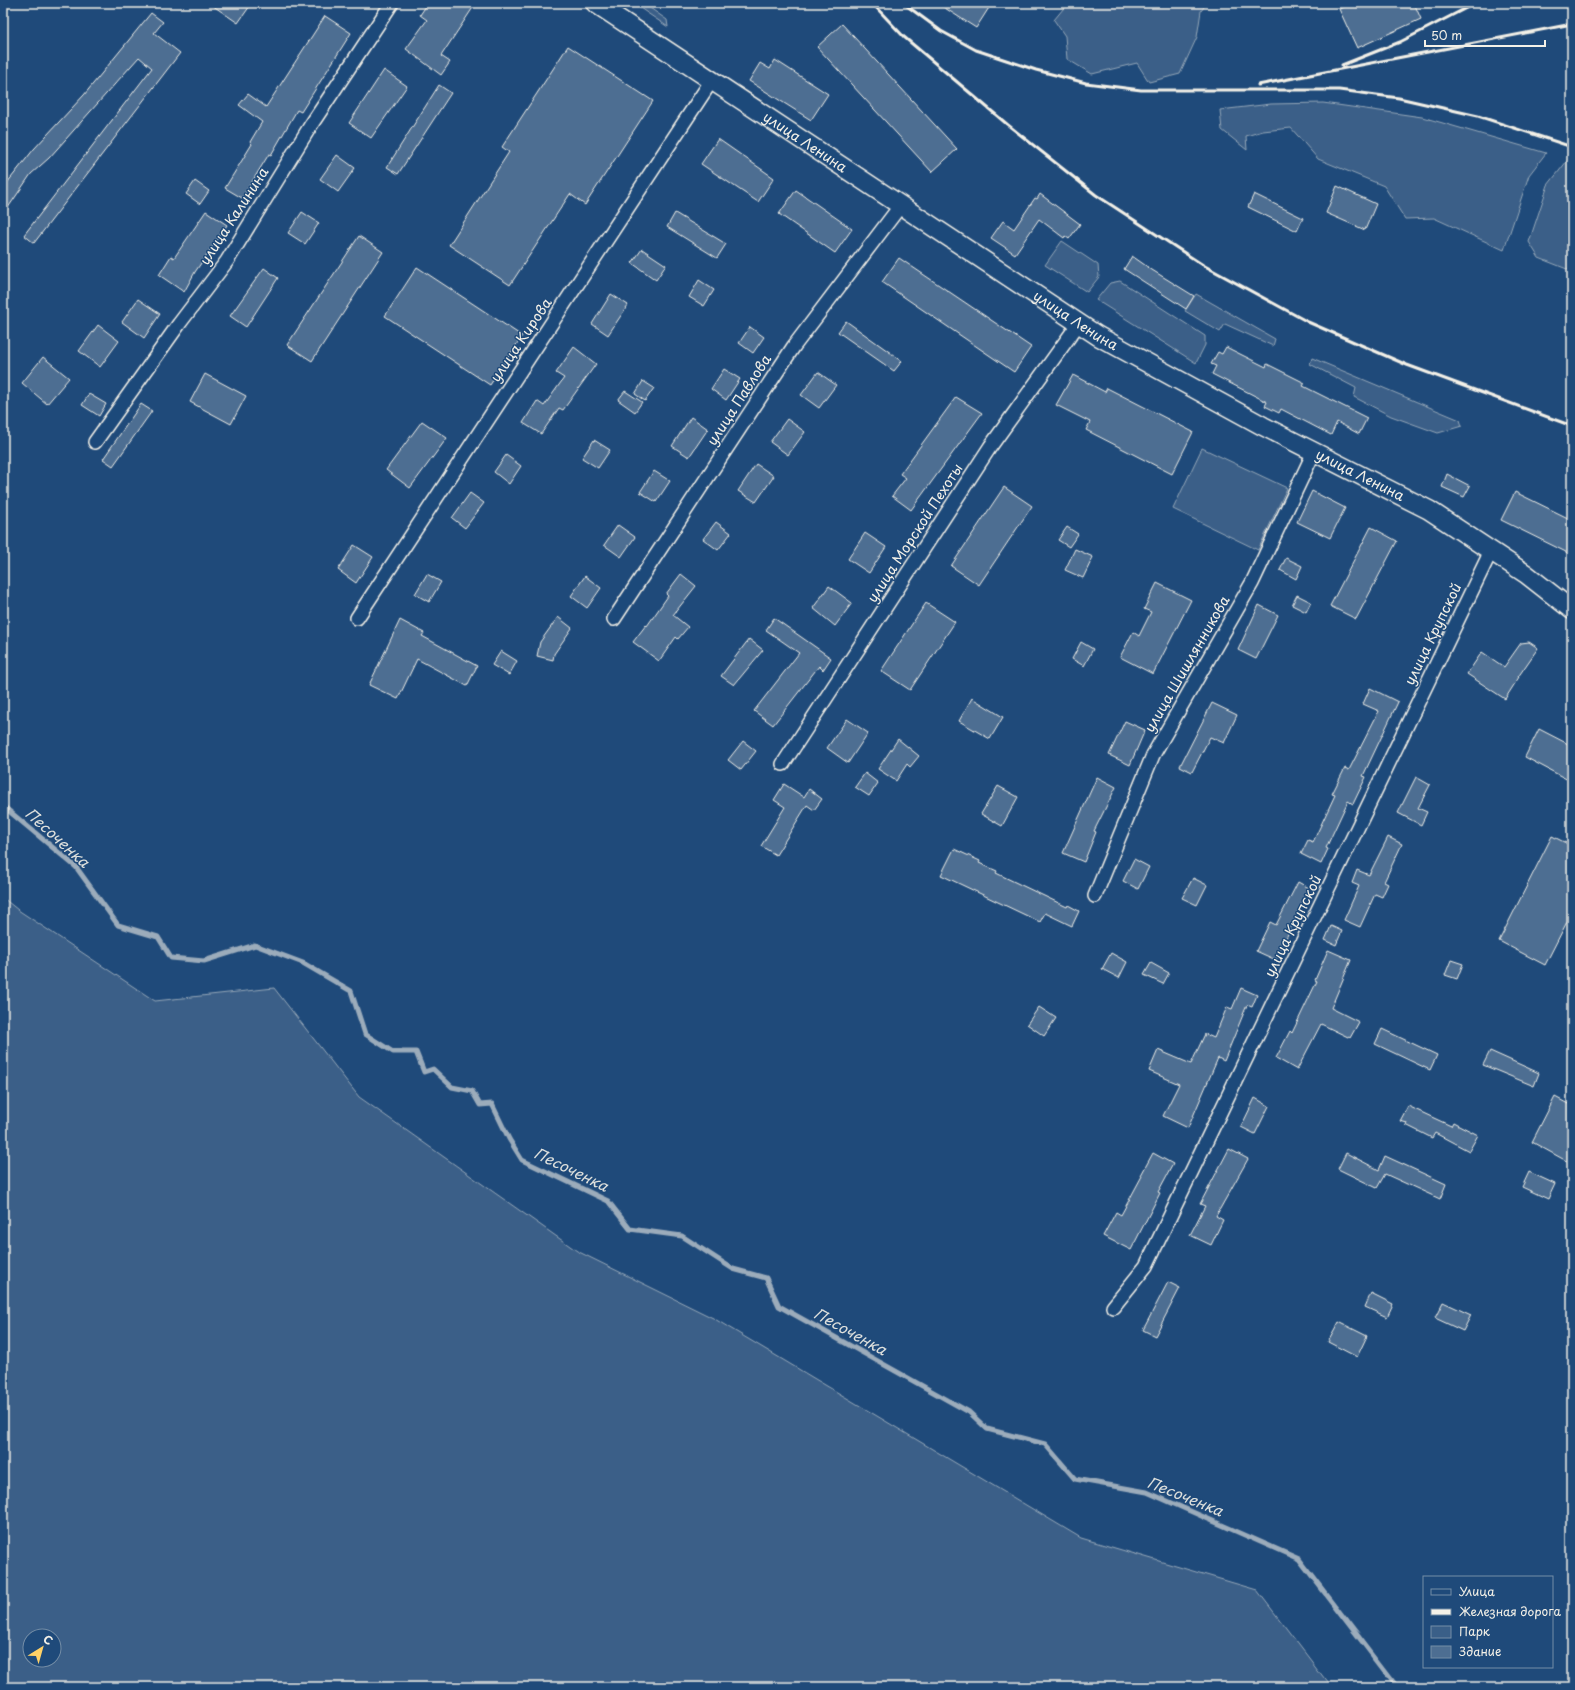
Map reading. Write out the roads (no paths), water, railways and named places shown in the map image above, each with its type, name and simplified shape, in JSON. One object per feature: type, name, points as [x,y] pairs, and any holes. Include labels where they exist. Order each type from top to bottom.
[{"type":"street","name":"улица Калинина","points":[[95,442],[178,324],[226,261],[311,126],[392,3]]},
{"type":"street","name":"улица Ленина","points":[[595,3],[1098,336],[1314,452],[1429,510],[1526,574],[1572,610]]},
{"type":"street","name":"улица Кирова","points":[[356,618],[712,80]]},
{"type":"street","name":"улица Павлова","points":[[614,619],[794,346],[901,205]]},
{"type":"street","name":"улица Морской Пехоты","points":[[783,764],[990,447],[1079,324]]},
{"type":"street","name":"улица Шишлянникова","points":[[1095,896],[1153,755],[1252,583],[1314,452]]},
{"type":"street","name":"улица Крупской","points":[[1113,1307],[1150,1259],[1491,551]]},
{"type":"waterway","name":"Песоченка","points":[[3,806],[76,867],[118,925],[158,937],[171,958],[204,961],[255,945],[303,963],[351,991],[365,1034],[393,1052],[416,1052],[424,1072],[433,1069],[452,1087],[472,1091],[480,1105],[492,1104],[509,1139],[522,1160],[608,1201],[630,1229],[682,1236],[733,1269],[766,1278],[779,1306],[969,1412],[987,1429],[1045,1444],[1075,1479],[1147,1492],[1299,1559],[1397,1687]]},
{"type":"railway","points":[[872,3],[904,37],[1008,125],[1096,195],[1203,265],[1308,322],[1407,365],[1572,426]]},
{"type":"railway","points":[[903,3],[941,31],[976,50],[1036,70],[1086,83],[1141,90],[1339,90],[1399,98],[1478,116],[1572,147]]},
{"type":"railway","points":[[1342,65],[1400,42],[1476,3]]},
{"type":"railway","points":[[1258,85],[1572,24]]}]
